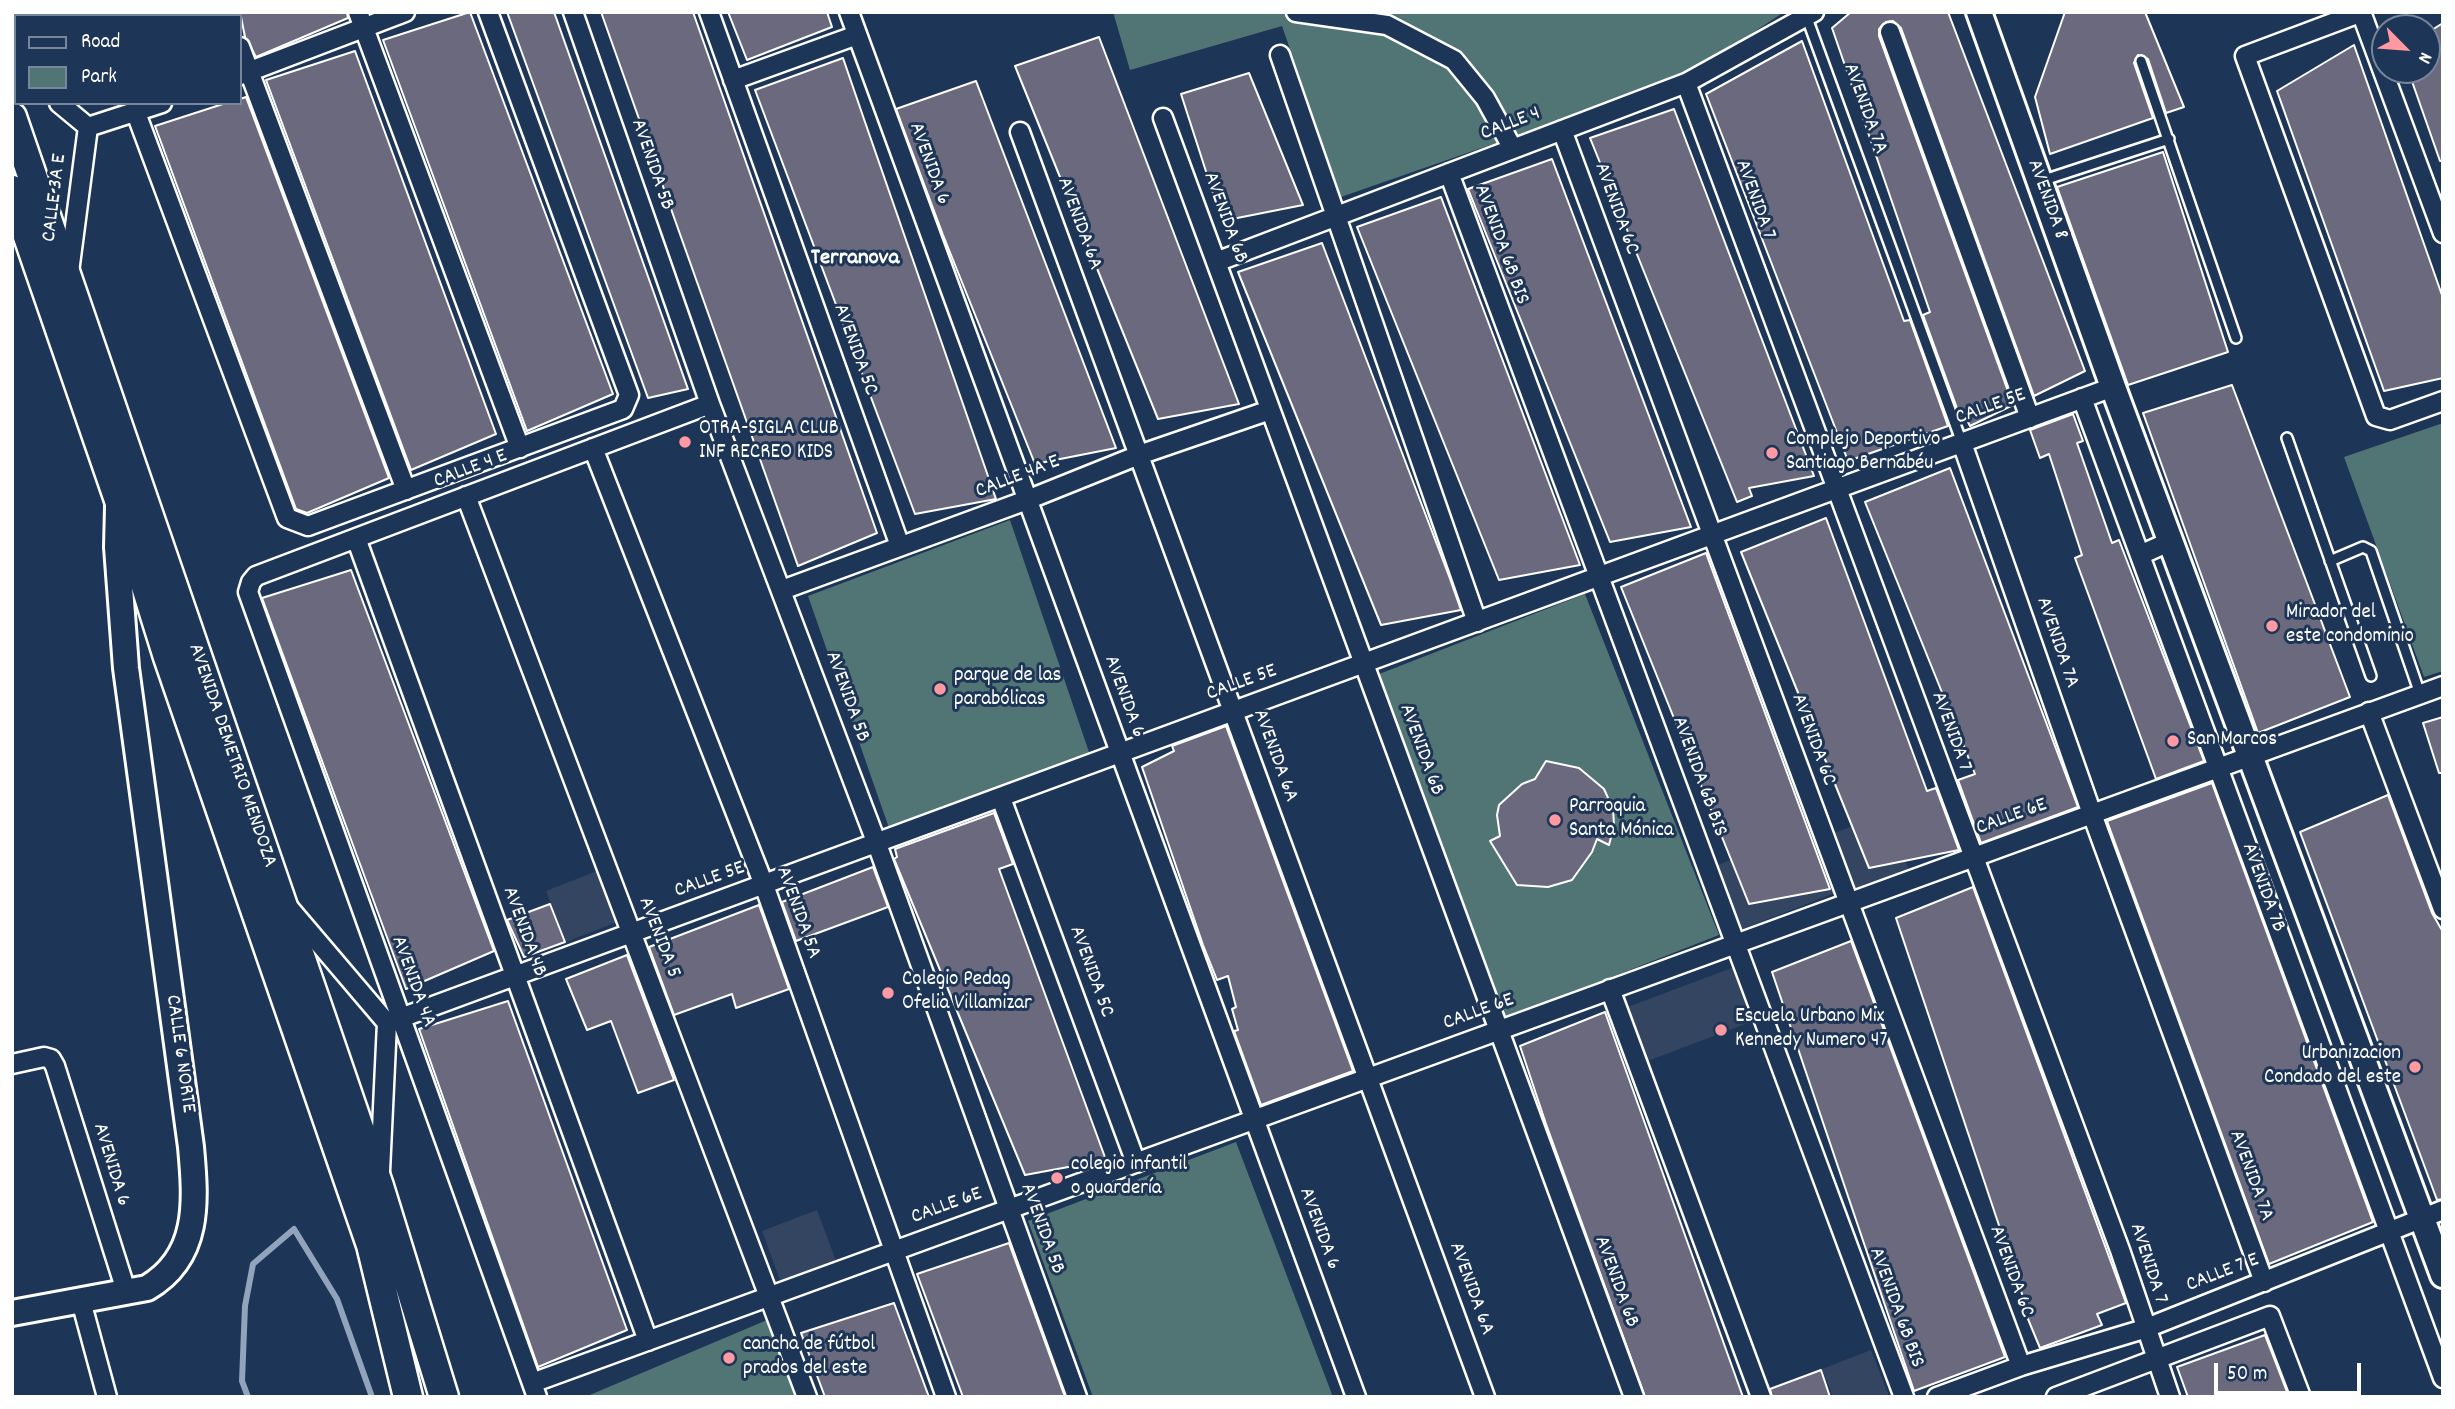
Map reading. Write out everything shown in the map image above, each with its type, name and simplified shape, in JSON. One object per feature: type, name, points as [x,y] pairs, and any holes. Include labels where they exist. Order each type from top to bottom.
[{"type":"main road","name":"AVENIDA DEMETRIO MENDOZA","points":[[12,117],[69,276],[379,1186],[444,1397]]},
{"type":"main road","name":"AVENIDA DEMETRIO MENDOZA","points":[[12,190],[119,499],[168,657],[371,1245],[408,1397]]},
{"type":"street","points":[[405,12],[361,19],[244,74],[407,490]]},
{"type":"street","points":[[136,113],[287,518],[308,526],[623,409],[629,395],[488,12]]},
{"type":"street","name":"AVENIDA 5B","points":[[573,12],[710,404],[877,844],[1077,1397]]},
{"type":"street","name":"AVENIDA 5C","points":[[709,12],[900,546]]},
{"type":"street","name":"AVENIDA 6","points":[[849,12],[1356,1397]]},
{"type":"street","points":[[1296,12],[1387,25],[1454,60],[1485,98],[1513,149]]},
{"type":"street","name":"AVENIDA 8","points":[[1979,12],[2113,387]]},
{"type":"street","points":[[2443,233],[2362,12],[2245,56],[2376,416],[2390,420],[2443,401]]},
{"type":"street","name":"CALLE 4","points":[[1216,262],[1686,83],[1811,15]]},
{"type":"street","points":[[361,19],[520,448]]},
{"type":"street","points":[[1890,32],[2030,418]]},
{"type":"street","points":[[733,80],[857,35]]},
{"type":"street","points":[[1280,55],[1477,622]]},
{"type":"street","name":"AVENIDA 7","points":[[1686,83],[2120,1250],[2144,1329],[2170,1397]]},
{"type":"street","points":[[61,105],[88,127],[157,105]]},
{"type":"street","name":"AVENIDA 6B","points":[[1163,118],[1634,1397]]},
{"type":"street","name":"CALLE 3A E","points":[[69,276],[88,127]]},
{"type":"street","name":"AVENIDA 6C","points":[[1562,130],[2021,1366]]},
{"type":"street","name":"AVENIDA 6A","points":[[1020,132],[1485,1397]]},
{"type":"street","name":"AVENIDA 6B BIS","points":[[1449,173],[1904,1397]]},
{"type":"street","name":"CALLE 5E","points":[[394,1021],[2113,387]]},
{"type":"street","name":"AVENIDA 7B","points":[[2113,387],[2251,756],[2432,1214],[2443,1275]]},
{"type":"street","name":"AVENIDA 7B","points":[[2082,398],[2386,1231],[2443,1378]]},
{"type":"street","name":"CALLE 4 E","points":[[251,582],[256,576],[710,404]]},
{"type":"street","name":"CALLE 4A E","points":[[782,590],[1027,500],[1139,455],[1270,411]]},
{"type":"street","name":"AVENIDA 7A","points":[[1962,443],[2092,814],[2264,1282]]},
{"type":"street","name":"AVENIDA 5A","points":[[593,448],[764,886],[892,1252],[946,1397]]},
{"type":"street","name":"AVENIDA 5","points":[[466,496],[807,1397]]},
{"type":"street","name":"CALLE 6 NORTE","points":[[12,1313],[147,1289],[164,1278],[179,1263],[190,1230],[195,1188],[126,668],[117,547],[119,499]]},
{"type":"street","name":"AVENIDA 4B","points":[[356,538],[648,1341]]},
{"type":"street","points":[[2140,555],[2171,541]]},
{"type":"street","name":"AVENIDA 4A","points":[[251,582],[248,592],[394,1021],[534,1390]]},
{"type":"street","points":[[126,668],[132,655],[144,649],[158,649],[168,657]]},
{"type":"street","name":"CALLE 6E","points":[[534,1390],[648,1341],[2443,685]]},
{"type":"street","points":[[2369,712],[2443,909]]},
{"type":"street","name":"AVENIDA 5C","points":[[1001,798],[1136,1163]]},
{"type":"street","points":[[277,893],[394,1021],[379,1186]]},
{"type":"street","points":[[1610,989],[1762,1397]]},
{"type":"street","name":"AVENIDA 6","points":[[12,1064],[44,1056],[51,1059],[55,1066],[127,1294]]},
{"type":"street","name":"CALLE 7 E","points":[[1937,1397],[2021,1366],[2144,1329],[2432,1214]]},
{"type":"street","points":[[81,1301],[107,1397]]},
{"type":"street","points":[[2056,1397],[2270,1316],[2301,1397]]},
{"type":"lane","name":"AVENIDA 7A","points":[[1811,15],[1962,443]]},
{"type":"lane","points":[[2141,61],[2236,338]]},
{"type":"lane","points":[[2039,182],[2169,139]]},
{"type":"lane","points":[[2287,438],[2371,676]]},
{"type":"lane","points":[[2330,561],[2362,547],[2371,551],[2420,694]]},
{"type":"shaded area","points":[[1889,813],[1909,871],[1852,892],[1831,834]]},
{"type":"shaded area","points":[[1817,826],[1840,891],[1735,932],[1710,868]]},
{"type":"shaded area","points":[[597,871],[617,922],[566,942],[546,891]]},
{"type":"shaded area","points":[[1737,966],[1756,1020],[1645,1062],[1625,1008]]},
{"type":"shaded area","points":[[817,1210],[838,1266],[783,1288],[762,1231]]},
{"type":"shaded area","points":[[1871,1350],[1889,1396],[1833,1397],[1822,1369]]},
{"type":"green space","points":[[1113,12],[1784,12],[1688,76],[1341,197],[1282,26],[1130,70]]},
{"type":"green space","points":[[2443,423],[2443,671],[2424,677],[2344,457]]},
{"type":"green space","points":[[1010,520],[1090,755],[889,828],[808,596]]},
{"type":"green space","points":[[1585,594],[1719,935],[1497,1022],[1374,676]]},
{"type":"green space","points":[[1236,1142],[1333,1397],[1093,1397],[1028,1221]]},
{"type":"green space","name":"cancha de fútbol prados del este","points":[[767,1320],[796,1397],[585,1397]]},
{"type":"building","points":[[347,12],[348,18],[256,57],[245,37],[240,14]]},
{"type":"building","points":[[470,12],[613,394],[527,431],[383,40]]},
{"type":"building","points":[[507,12],[554,12],[688,389],[648,398]]},
{"type":"building","points":[[601,12],[693,12],[877,533],[798,566]]},
{"type":"building","points":[[728,12],[827,12],[832,27],[747,60]]},
{"type":"building","points":[[1851,12],[1948,12],[2085,371],[2034,396],[1901,28],[1893,21],[1886,22],[1879,29],[1879,36],[2013,405],[1970,426],[1967,420],[1962,422],[1923,315],[1930,312],[1832,28]]},
{"type":"building","points":[[2065,12],[2145,12],[2184,107],[2166,113],[2148,59],[2138,55],[2134,63],[2153,118],[2050,154],[2035,97]]},
{"type":"building","points":[[2443,23],[2443,161],[2440,161],[2413,84],[2441,84]]},
{"type":"building","points":[[1099,37],[1239,404],[1158,419],[1015,66]]},
{"type":"building","points":[[1802,41],[1904,321],[1910,320],[1948,426],[1848,461],[1706,94]]},
{"type":"building","points":[[2354,45],[2443,298],[2443,378],[2384,391],[2277,91]]},
{"type":"building","points":[[355,51],[496,434],[411,470],[266,80]]},
{"type":"building","points":[[843,58],[996,499],[915,514],[755,90]]},
{"type":"building","points":[[1249,73],[1303,205],[1222,221],[1181,94]]},
{"type":"building","points":[[976,81],[1116,448],[1035,464],[943,235],[896,109]]},
{"type":"building","points":[[246,97],[389,478],[307,513],[296,509],[155,126],[220,105],[242,105],[242,98]]},
{"type":"building","points":[[1674,109],[1814,476],[1749,488],[1752,496],[1737,502],[1590,138]]},
{"type":"building","points":[[2163,152],[2228,352],[2128,385],[2057,187]]},
{"type":"building","points":[[1552,159],[1691,527],[1610,542],[1468,189]]},
{"type":"building","points":[[1441,197],[1580,565],[1499,580],[1357,227]]},
{"type":"building","points":[[1322,243],[1461,610],[1381,625],[1238,272]]},
{"type":"building","name":"Mirador del este condominio","points":[[2232,385],[2350,697],[2258,733],[2143,413]]},
{"type":"building","points":[[2073,414],[2083,441],[2077,443],[2112,543],[2119,540],[2204,761],[2156,779],[2075,558],[2082,555],[2049,454],[2040,458],[2030,430]]},
{"type":"building","points":[[1950,468],[2078,807],[1981,843],[1958,780],[1975,774],[1865,502]]},
{"type":"building","points":[[1826,518],[1927,791],[1936,788],[1959,850],[1869,868],[1741,552]]},
{"type":"building","points":[[1706,553],[1830,889],[1749,904],[1621,587]]},
{"type":"building","points":[[351,570],[494,951],[406,989],[262,598]]},
{"type":"building","points":[[2443,717],[2443,773],[2439,773],[2423,723]]},
{"type":"building","points":[[1226,726],[1353,1071],[1261,1105],[1234,1031],[1238,1030],[1232,1009],[1236,1007],[1228,976],[1217,980],[1142,767],[1174,751],[1172,746]]},
{"type":"building","name":"Parroquia Santa Mónica","points":[[1546,761],[1579,768],[1604,789],[1613,809],[1614,825],[1609,845],[1597,839],[1592,852],[1572,880],[1548,887],[1517,885],[1490,841],[1500,836],[1497,815],[1499,805],[1522,784],[1535,779]]},
{"type":"building","points":[[2212,783],[2373,1222],[2269,1264],[2107,821]]},
{"type":"building","name":"Urbanizacion Condado del este","points":[[2388,795],[2432,913],[2443,932],[2443,1199],[2437,1200],[2300,832]]},
{"type":"building","points":[[994,813],[1013,864],[999,869],[1106,1160],[1025,1175],[894,859],[897,857],[895,849]]},
{"type":"building","points":[[873,867],[888,907],[796,941],[782,902]]},
{"type":"building","points":[[1973,887],[2126,1303],[2097,1314],[2102,1325],[2040,1348],[2023,1307],[2026,1306],[1896,918]]},
{"type":"building","points":[[550,904],[565,942],[524,957],[507,920]]},
{"type":"building","points":[[759,905],[789,989],[736,1008],[732,994],[674,1015],[649,947]]},
{"type":"building","points":[[1851,941],[2005,1357],[1914,1391],[1772,972]]},
{"type":"building","points":[[627,955],[674,1080],[638,1093],[611,1021],[587,1030],[566,979]]},
{"type":"building","points":[[508,1001],[627,1330],[538,1367],[419,1029]]},
{"type":"building","points":[[1605,1012],[1743,1397],[1645,1397],[1546,1124],[1520,1046]]},
{"type":"building","points":[[1009,1243],[1065,1397],[963,1397],[917,1274]]},
{"type":"building","points":[[894,1303],[929,1397],[825,1397],[801,1333]]},
{"type":"building","points":[[2265,1335],[2289,1397],[2188,1397],[2177,1367]]},
{"type":"building","points":[[1821,1370],[1830,1397],[1772,1397],[1770,1389]]},
{"type":"waterway","points":[[248,1397],[242,1381],[245,1306],[253,1264],[294,1229],[337,1299],[372,1397]]},
{"type":"place","name":"OTRA-SIGLA CLUB INF RECREO KIDS","points":[[685,442]]},
{"type":"place","name":"Complejo Deportivo Santiago Bernabéu","points":[[1772,453]]},
{"type":"place","name":"Mirador del este condominio","points":[[2272,626]]},
{"type":"place","name":"parque de las parabólicas","points":[[940,689]]},
{"type":"place","name":"San Marcos","points":[[2173,741]]},
{"type":"place","name":"Parroquia Santa Mónica","points":[[1555,820]]},
{"type":"place","name":"Colegio Pedag Ofelia Villamizar","points":[[888,993]]},
{"type":"place","name":"Escuela Urbano Mix Kennedy Numero 47","points":[[1721,1030]]},
{"type":"place","name":"Urbanizacion Condado del este","points":[[2415,1067]]},
{"type":"place","name":"colegio infantil o guardería","points":[[1057,1178]]},
{"type":"place","name":"cancha de fútbol prados del este","points":[[729,1358]]},
{"type":"district","name":"Terranova","points":[[855,260]]}]
